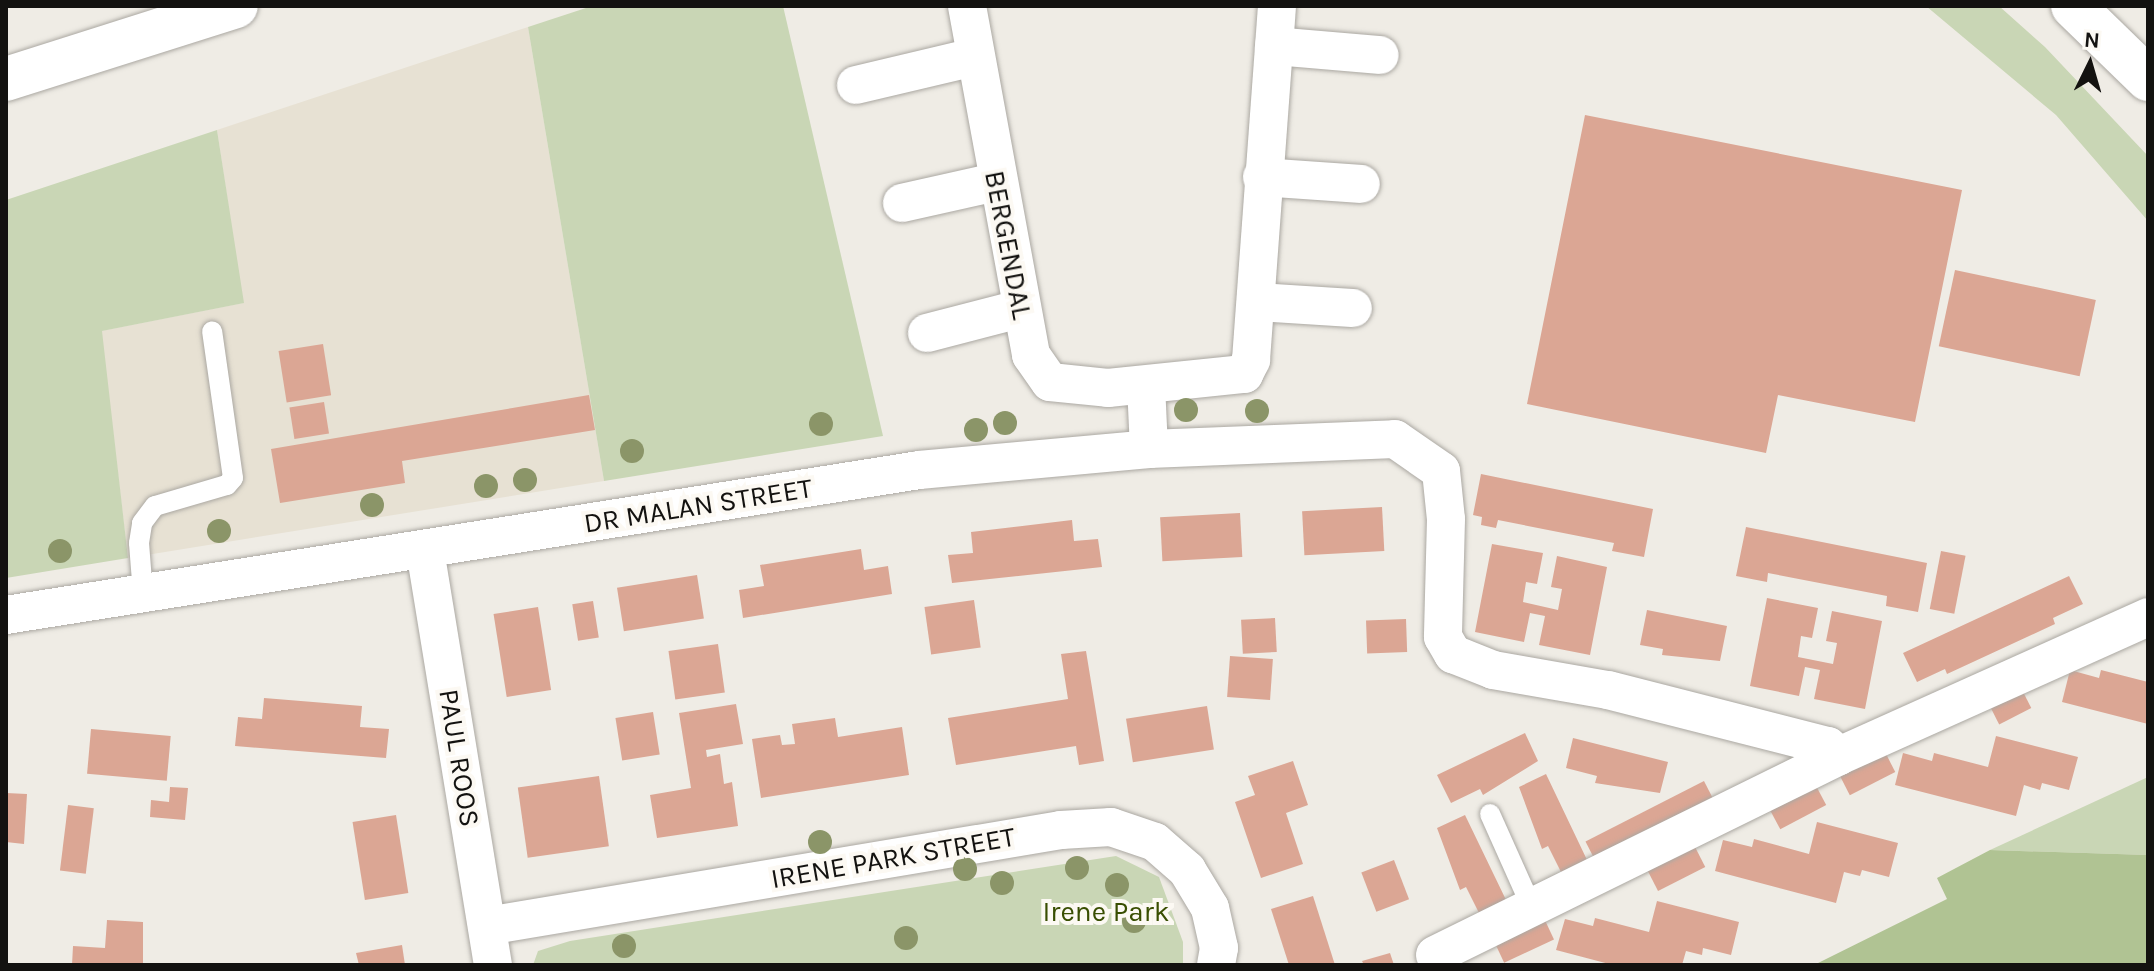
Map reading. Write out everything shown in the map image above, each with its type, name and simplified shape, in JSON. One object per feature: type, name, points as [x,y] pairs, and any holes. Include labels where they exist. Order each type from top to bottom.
[{"type":"main road","points":[[6,79],[236,6]]},
{"type":"main road","points":[[2073,6],[2148,79]]},
{"type":"street","name":"BERGENDAL","points":[[967,6],[996,182],[1031,355],[1050,382],[1078,388],[1146,385],[1244,374],[1255,343],[1262,177],[1277,6]]},
{"type":"street","points":[[1274,46],[1380,55]]},
{"type":"street","points":[[856,85],[974,57]]},
{"type":"street","points":[[1262,177],[1361,184]]},
{"type":"street","points":[[902,203],[996,182]]},
{"type":"street","points":[[1257,302],[1353,308]]},
{"type":"street","points":[[927,333],[1020,309]]},
{"type":"street","points":[[1146,385],[1149,449]]},
{"type":"street","name":"DR MALAN STREET","points":[[6,615],[919,470],[1149,449],[1395,439],[1441,471],[1446,519],[1443,637],[1453,654],[1493,670],[1608,690],[1828,746],[1839,756]]},
{"type":"street","name":"PAUL ROOS","points":[[425,550],[493,965]]},
{"type":"street","points":[[1435,955],[1839,756],[2148,617]]},
{"type":"street","name":"IRENE PARK STREET","points":[[487,926],[1061,830],[1111,827],[1155,842],[1187,870],[1210,908],[1219,948],[1216,965]]},
{"type":"lane","points":[[143,594],[139,543],[155,506],[227,485],[233,478],[212,331]]},
{"type":"lane","points":[[1490,814],[1532,908]]},
{"type":"shaded area","points":[[528,27],[604,481],[128,558],[101,331],[243,303],[217,130]]},
{"type":"green space","points":[[592,6],[783,6],[883,436],[604,481],[528,27]]},
{"type":"green space","points":[[1926,6],[1999,6],[2045,47],[2148,156],[2148,221],[2056,115]]},
{"type":"green space","points":[[217,130],[244,303],[102,331],[128,558],[6,578],[6,200]]},
{"type":"green space","points":[[2148,777],[2148,855],[1990,850]]},
{"type":"green space","points":[[1990,850],[2148,855],[2148,965],[1814,965],[1947,899],[1937,878]]},
{"type":"green space","name":"Irene Park","points":[[1116,856],[1159,877],[1183,942],[1183,965],[533,965],[538,951],[570,941]]},
{"type":"building","points":[[1585,115],[1962,190],[1915,422],[1778,395],[1766,453],[1527,404]]},
{"type":"building","points":[[1955,270],[2096,300],[2080,376],[1939,346]]},
{"type":"building","points":[[323,344],[331,395],[287,402],[279,351]]},
{"type":"building","points":[[589,395],[595,430],[402,461],[405,483],[280,503],[271,449]]},
{"type":"building","points":[[324,402],[329,434],[294,439],[289,407]]},
{"type":"building","points":[[1481,474],[1653,509],[1644,557],[1612,551],[1614,543],[1498,520],[1496,528],[1481,525],[1482,517],[1473,515]]},
{"type":"building","points":[[1382,507],[1384,551],[1304,555],[1302,511]]},
{"type":"building","points":[[1240,513],[1242,557],[1162,561],[1160,517]]},
{"type":"building","points":[[1072,520],[1074,541],[1098,539],[1102,567],[952,583],[948,555],[973,553],[971,532]]},
{"type":"building","points":[[1746,527],[1927,563],[1918,612],[1886,606],[1887,596],[1768,573],[1767,582],[1736,576]]},
{"type":"building","points":[[1492,544],[1543,553],[1537,584],[1526,582],[1523,602],[1558,610],[1562,589],[1551,587],[1557,556],[1607,567],[1590,655],[1539,645],[1545,616],[1530,613],[1524,642],[1475,632]]},
{"type":"building","points":[[861,549],[864,570],[888,566],[892,594],[743,618],[739,590],[764,586],[760,565]]},
{"type":"building","points":[[1941,551],[1966,556],[1954,614],[1930,609]]},
{"type":"building","points":[[697,575],[704,618],[624,631],[617,588]]},
{"type":"building","points":[[2069,576],[2083,604],[2053,618],[2055,624],[1947,674],[1945,669],[1917,682],[1903,653]]},
{"type":"building","points":[[1767,598],[1818,608],[1812,638],[1801,636],[1798,657],[1833,664],[1837,643],[1826,641],[1832,611],[1882,621],[1865,709],[1814,699],[1820,670],[1805,667],[1799,696],[1750,686]]},
{"type":"building","points":[[974,600],[981,648],[931,654],[924,607]]},
{"type":"building","points":[[593,601],[599,638],[578,641],[572,604]]},
{"type":"building","points":[[538,607],[551,690],[507,697],[494,614]]},
{"type":"building","points":[[1647,610],[1727,626],[1720,661],[1662,655],[1663,649],[1640,645]]},
{"type":"building","points":[[1275,618],[1277,652],[1243,654],[1241,620]]},
{"type":"building","points":[[1406,619],[1407,652],[1367,653],[1366,620]]},
{"type":"building","points":[[718,644],[725,693],[675,699],[668,651]]},
{"type":"building","points":[[1086,651],[1104,761],[1079,765],[1076,746],[956,765],[948,718],[1068,699],[1061,654]]},
{"type":"building","points":[[1230,656],[1273,659],[1270,700],[1227,697]]},
{"type":"building","points":[[2070,670],[2099,678],[2101,670],[2148,682],[2148,724],[2062,702]]},
{"type":"building","points":[[2019,684],[2031,708],[1999,724],[1987,700]]},
{"type":"building","points":[[264,698],[362,706],[360,727],[389,729],[386,758],[235,746],[238,717],[262,719]]},
{"type":"building","points":[[736,704],[743,744],[706,750],[707,757],[720,754],[724,784],[732,782],[738,826],[657,838],[650,795],[691,788],[679,713]]},
{"type":"building","points":[[1207,706],[1214,749],[1133,762],[1126,719]]},
{"type":"building","points":[[653,712],[660,754],[622,760],[615,718]]},
{"type":"building","points":[[835,718],[838,737],[902,727],[909,775],[761,798],[752,739],[780,735],[782,745],[795,744],[792,724]]},
{"type":"building","points":[[91,729],[171,736],[167,781],[87,774]]},
{"type":"building","points":[[1525,733],[1538,761],[1483,795],[1480,789],[1451,803],[1437,775]]},
{"type":"building","points":[[1996,736],[2078,757],[2069,790],[2042,783],[2040,790],[2024,785],[2016,816],[1895,785],[1903,753],[1932,761],[1934,753],[1988,767]]},
{"type":"building","points":[[1573,738],[1668,762],[1660,793],[1595,783],[1597,776],[1566,768]]},
{"type":"building","points":[[1883,748],[1895,772],[1850,795],[1838,771]]},
{"type":"building","points":[[1293,761],[1308,805],[1286,813],[1303,864],[1261,878],[1235,802],[1255,795],[1248,776]]},
{"type":"building","points":[[1546,774],[1588,862],[1562,874],[1548,846],[1542,849],[1519,787]]},
{"type":"building","points":[[599,776],[609,846],[528,858],[518,787]]},
{"type":"building","points":[[1704,781],[1715,803],[1597,864],[1585,841]]},
{"type":"building","points":[[1814,782],[1826,805],[1780,829],[1768,806]]},
{"type":"building","points":[[170,787],[188,788],[185,820],[150,817],[151,800],[169,802]]},
{"type":"building","points":[[6,793],[27,794],[24,844],[6,842]]},
{"type":"building","points":[[68,805],[94,808],[86,874],[60,871]]},
{"type":"building","points":[[396,815],[408,893],[365,900],[353,822]]},
{"type":"building","points":[[1465,815],[1507,902],[1480,915],[1466,887],[1460,890],[1437,828]]},
{"type":"building","points":[[1817,822],[1898,843],[1889,877],[1862,870],[1860,876],[1844,872],[1836,903],[1715,871],[1723,840],[1752,847],[1754,839],[1809,854]]},
{"type":"building","points":[[1693,843],[1705,867],[1658,891],[1646,867]]},
{"type":"building","points":[[1394,860],[1409,899],[1376,912],[1361,873]]},
{"type":"building","points":[[1313,896],[1335,965],[1289,965],[1271,909]]},
{"type":"building","points":[[1657,901],[1739,922],[1731,955],[1703,948],[1702,955],[1686,951],[1682,965],[1613,965],[1556,950],[1565,919],[1593,926],[1595,918],[1649,932]]},
{"type":"building","points":[[1543,916],[1554,940],[1504,963],[1493,939]]},
{"type":"building","points":[[107,920],[143,922],[143,965],[72,965],[73,946],[105,948]]},
{"type":"building","points":[[402,945],[405,965],[359,965],[356,953]]},
{"type":"building","points":[[1390,953],[1394,965],[1364,965],[1362,961]]}]
